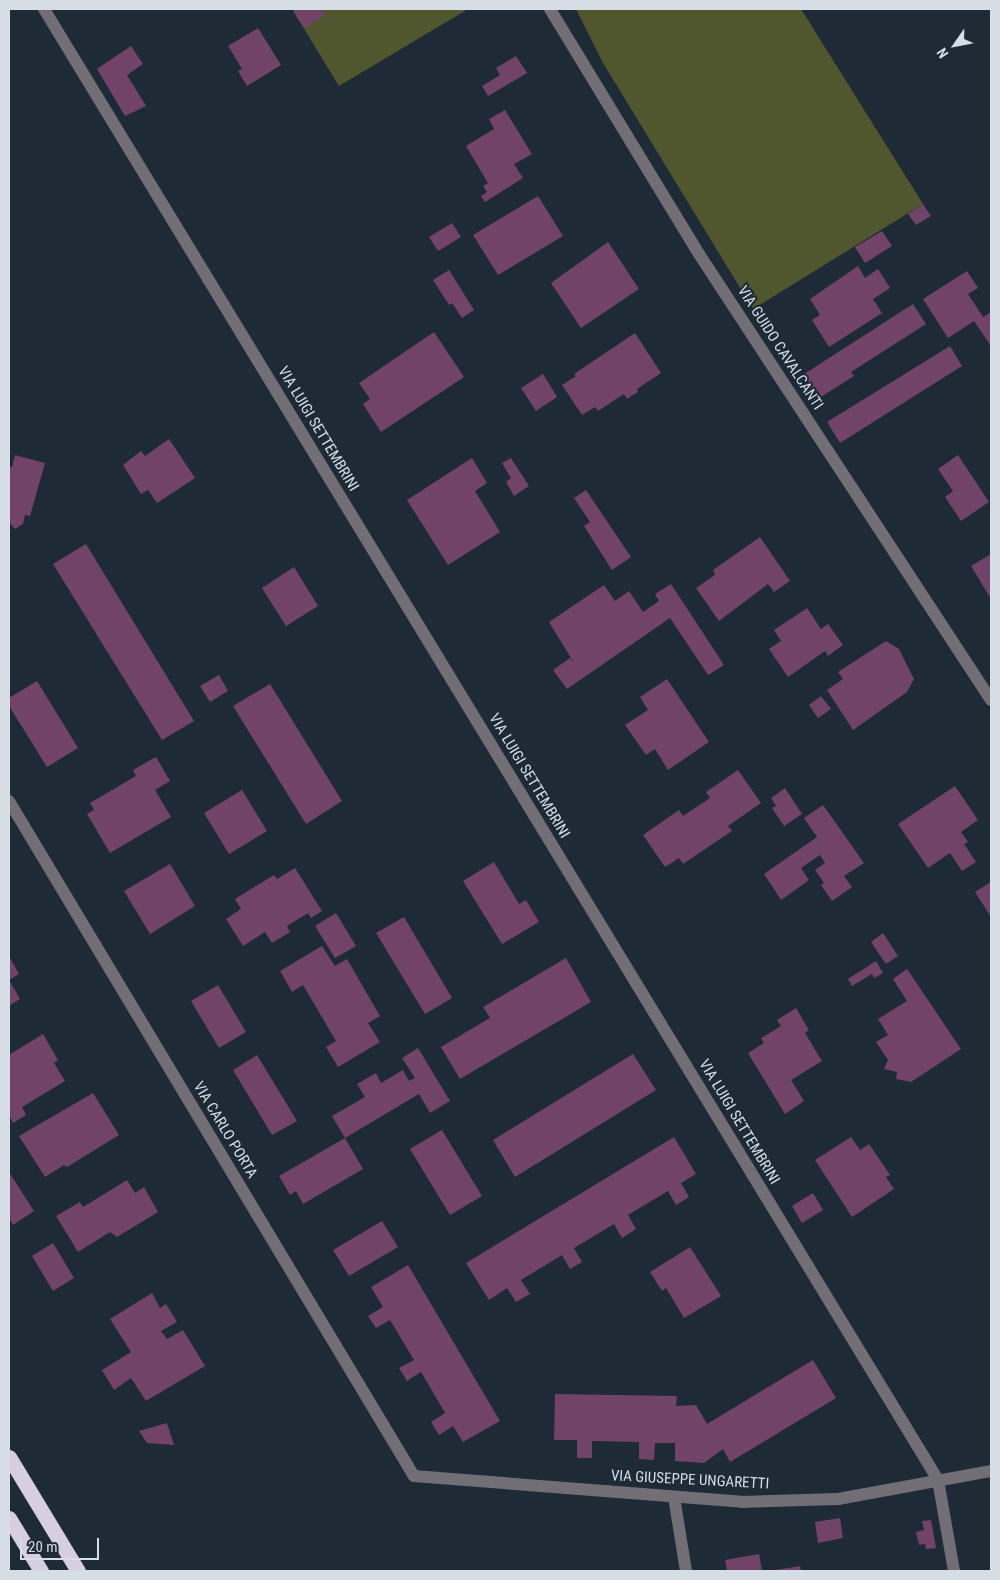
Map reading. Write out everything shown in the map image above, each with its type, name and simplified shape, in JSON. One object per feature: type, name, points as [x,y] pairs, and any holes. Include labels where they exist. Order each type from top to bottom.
[{"type":"highway","points":[[9,1457],[78,1571]]},
{"type":"highway","points":[[9,1518],[41,1571]]},
{"type":"street","name":"VIA LUIGI SETTEMBRINI","points":[[44,9],[938,1480],[954,1571]]},
{"type":"street","name":"VIA GUIDO CAVALCANTI","points":[[550,9],[699,254],[991,700]]},
{"type":"street","name":"VIA CARLO PORTA","points":[[9,801],[414,1476]]},
{"type":"street","name":"VIA GIUSEPPE UNGARETTI","points":[[414,1476],[742,1502],[838,1499],[991,1471]]},
{"type":"street","points":[[674,1497],[686,1571]]},
{"type":"green space","points":[[292,9],[468,9],[339,86]]},
{"type":"green space","points":[[576,9],[801,9],[923,204],[753,309],[603,63]]},
{"type":"building","points":[[299,9],[321,9],[325,15],[304,28],[294,12]]},
{"type":"building","points":[[258,28],[281,65],[247,86],[238,71],[242,69],[228,46]]},
{"type":"building","points":[[131,46],[143,64],[127,75],[146,106],[125,116],[97,69]]},
{"type":"building","points":[[516,56],[527,73],[488,96],[482,86],[500,75],[496,68]]},
{"type":"building","points":[[505,110],[532,154],[514,164],[523,178],[485,202],[481,196],[487,192],[483,186],[488,183],[466,146],[494,129],[489,119]]},
{"type":"building","points":[[538,196],[563,236],[498,275],[473,235]]},
{"type":"building","points":[[923,204],[931,216],[916,225],[908,214]]},
{"type":"building","points":[[452,223],[461,237],[438,251],[429,237]]},
{"type":"building","points":[[882,231],[892,246],[865,263],[855,247]]},
{"type":"building","points":[[608,242],[639,289],[581,328],[551,283]]},
{"type":"building","points":[[858,266],[865,278],[878,269],[890,288],[873,299],[882,313],[829,347],[812,320],[820,315],[810,299]]},
{"type":"building","points":[[449,270],[474,310],[462,318],[452,303],[449,305],[433,280]]},
{"type":"building","points":[[967,271],[978,288],[968,294],[983,317],[991,312],[991,346],[974,321],[948,338],[923,299]]},
{"type":"building","points":[[913,304],[926,324],[851,372],[854,376],[813,402],[798,378]]},
{"type":"building","points":[[434,332],[464,377],[381,432],[363,404],[370,399],[359,383]]},
{"type":"building","points":[[635,333],[661,373],[637,389],[638,392],[627,399],[624,394],[598,411],[595,407],[582,415],[562,385],[576,376],[574,374]]},
{"type":"building","points":[[950,346],[962,366],[840,443],[827,422]]},
{"type":"building","points":[[543,374],[557,397],[536,411],[521,388]]},
{"type":"building","points":[[169,439],[195,478],[157,503],[148,490],[141,494],[123,465],[141,451],[145,456]]},
{"type":"building","points":[[15,455],[45,463],[30,516],[25,515],[23,524],[15,529],[9,522],[9,467],[12,467]]},
{"type":"building","points":[[958,455],[989,502],[961,521],[945,497],[953,491],[938,469]]},
{"type":"building","points":[[472,458],[487,483],[475,491],[500,532],[448,565],[407,500]]},
{"type":"building","points":[[511,458],[529,486],[514,496],[506,482],[511,478],[502,463]]},
{"type":"building","points":[[586,490],[631,557],[612,570],[584,526],[590,522],[574,498]]},
{"type":"building","points":[[760,537],[790,581],[774,592],[768,584],[719,621],[696,588],[715,575],[713,570]]},
{"type":"building","points":[[86,544],[194,721],[162,740],[53,564]]},
{"type":"building","points":[[991,554],[991,599],[971,566]]},
{"type":"building","points":[[294,567],[318,606],[286,626],[262,588]]},
{"type":"building","points":[[671,584],[724,665],[708,675],[670,618],[567,689],[553,670],[570,658],[574,663],[549,622],[604,585],[615,601],[629,591],[643,612],[659,601],[655,594]]},
{"type":"building","points":[[807,608],[821,629],[828,624],[843,645],[828,656],[825,651],[788,677],[769,649],[781,641],[774,630]]},
{"type":"building","points":[[886,641],[899,649],[914,679],[907,692],[853,730],[827,690],[843,679],[838,672]]},
{"type":"building","points":[[219,675],[228,691],[210,702],[200,686]]},
{"type":"building","points":[[667,679],[709,742],[668,770],[655,749],[646,755],[625,725],[648,710],[640,697]]},
{"type":"building","points":[[37,681],[78,748],[47,767],[9,706],[9,698]]},
{"type":"building","points":[[270,684],[342,801],[306,824],[233,706]]},
{"type":"building","points":[[821,696],[831,709],[818,718],[809,705]]},
{"type":"building","points":[[156,757],[170,781],[155,790],[171,817],[110,853],[87,814],[94,810],[90,803],[136,776],[133,770]]},
{"type":"building","points":[[738,770],[761,803],[728,826],[732,831],[683,864],[679,858],[665,867],[643,835],[679,810],[683,816],[710,798],[706,792]]},
{"type":"building","points":[[955,786],[978,820],[961,832],[968,842],[964,844],[976,862],[962,871],[950,853],[928,868],[898,824]]},
{"type":"building","points":[[785,788],[802,814],[784,826],[772,808],[776,806],[771,798]]},
{"type":"building","points":[[242,790],[267,831],[229,854],[204,813]]},
{"type":"building","points":[[823,805],[864,863],[844,876],[852,887],[832,901],[821,885],[824,883],[815,870],[825,863],[820,855],[801,868],[809,880],[781,900],[764,874],[817,837],[804,818]]},
{"type":"building","points":[[494,862],[519,904],[526,900],[539,922],[502,944],[463,881]]},
{"type":"building","points":[[170,864],[195,906],[150,934],[124,891]]},
{"type":"building","points":[[295,868],[322,911],[311,918],[308,913],[287,926],[290,932],[272,943],[265,932],[243,946],[226,919],[241,909],[235,899],[274,875],[277,879]]},
{"type":"building","points":[[991,882],[991,917],[975,892]]},
{"type":"building","points":[[336,913],[356,946],[335,958],[315,926]]},
{"type":"building","points":[[404,917],[452,998],[425,1014],[376,933]]},
{"type":"building","points":[[883,933],[898,956],[886,964],[871,942]]},
{"type":"building","points":[[322,946],[335,966],[347,959],[380,1016],[368,1023],[380,1042],[338,1067],[326,1047],[336,1041],[303,985],[292,992],[280,971]]},
{"type":"building","points":[[9,956],[19,974],[9,980]]},
{"type":"building","points":[[566,958],[591,1002],[460,1079],[441,1047],[490,1018],[483,1007]]},
{"type":"building","points":[[876,961],[883,973],[874,978],[872,974],[852,986],[848,979]]},
{"type":"building","points":[[907,969],[961,1049],[911,1082],[896,1079],[897,1072],[884,1069],[888,1060],[876,1042],[888,1035],[878,1019],[907,1001],[893,979]]},
{"type":"building","points":[[9,980],[20,999],[9,1006]]},
{"type":"building","points":[[218,985],[246,1032],[219,1048],[191,1001]]},
{"type":"building","points":[[796,1008],[809,1030],[805,1033],[822,1061],[791,1080],[804,1101],[785,1114],[748,1053],[764,1043],[761,1038],[781,1026],[777,1020]]},
{"type":"building","points":[[43,1034],[58,1060],[54,1063],[65,1081],[22,1107],[26,1115],[13,1123],[9,1115],[9,1055]]},
{"type":"building","points":[[418,1048],[450,1101],[430,1113],[419,1094],[345,1138],[332,1116],[365,1097],[357,1084],[376,1073],[381,1083],[403,1070],[409,1081],[415,1078],[402,1058]]},
{"type":"building","points":[[633,1054],[656,1090],[515,1177],[493,1140]]},
{"type":"building","points":[[257,1055],[297,1121],[272,1135],[233,1070]]},
{"type":"building","points":[[93,1093],[119,1135],[67,1167],[64,1165],[45,1177],[19,1136]]},
{"type":"building","points":[[442,1130],[482,1196],[450,1215],[410,1149]]},
{"type":"building","points":[[674,1137],[696,1174],[681,1183],[689,1197],[676,1205],[668,1191],[628,1215],[636,1229],[622,1238],[614,1224],[574,1248],[582,1262],[570,1269],[562,1255],[521,1280],[530,1294],[516,1302],[507,1288],[489,1300],[466,1263]]},
{"type":"building","points":[[851,1137],[860,1150],[869,1144],[890,1175],[886,1177],[894,1189],[852,1217],[815,1160]]},
{"type":"building","points":[[345,1138],[363,1169],[303,1204],[296,1191],[290,1195],[279,1176]]},
{"type":"building","points":[[9,1172],[34,1211],[13,1225],[9,1218]]},
{"type":"building","points":[[127,1180],[135,1193],[144,1187],[158,1212],[117,1237],[110,1232],[78,1252],[56,1216],[80,1202],[83,1207]]},
{"type":"building","points":[[813,1193],[823,1210],[802,1223],[792,1206]]},
{"type":"building","points":[[382,1221],[398,1247],[349,1276],[333,1250]]},
{"type":"building","points":[[53,1243],[74,1278],[53,1291],[32,1256]]},
{"type":"building","points":[[690,1247],[721,1296],[684,1318],[666,1288],[662,1291],[650,1272]]},
{"type":"building","points":[[408,1265],[500,1421],[463,1442],[453,1426],[439,1435],[431,1422],[445,1413],[421,1372],[407,1381],[399,1368],[414,1360],[390,1320],[376,1328],[368,1316],[383,1307],[371,1287]]},
{"type":"building","points":[[152,1293],[160,1308],[166,1304],[177,1322],[161,1331],[167,1339],[183,1330],[205,1366],[146,1401],[131,1378],[114,1390],[102,1370],[131,1352],[110,1319]]},
{"type":"building","points":[[813,1360],[836,1398],[730,1462],[723,1449],[704,1463],[675,1461],[675,1443],[655,1443],[654,1460],[639,1459],[639,1442],[592,1441],[592,1458],[577,1458],[577,1440],[554,1440],[555,1394],[677,1396],[676,1406],[696,1405],[707,1424]]},
{"type":"building","points":[[167,1423],[174,1445],[147,1443],[139,1431]]},
{"type":"building","points":[[840,1518],[843,1538],[818,1543],[815,1522]]},
{"type":"building","points":[[931,1520],[936,1548],[926,1549],[925,1544],[919,1545],[916,1532],[924,1530],[922,1521]]},
{"type":"building","points":[[759,1554],[762,1571],[727,1571],[725,1560]]},
{"type":"building","points":[[800,1566],[801,1571],[776,1571],[776,1570]]}]
